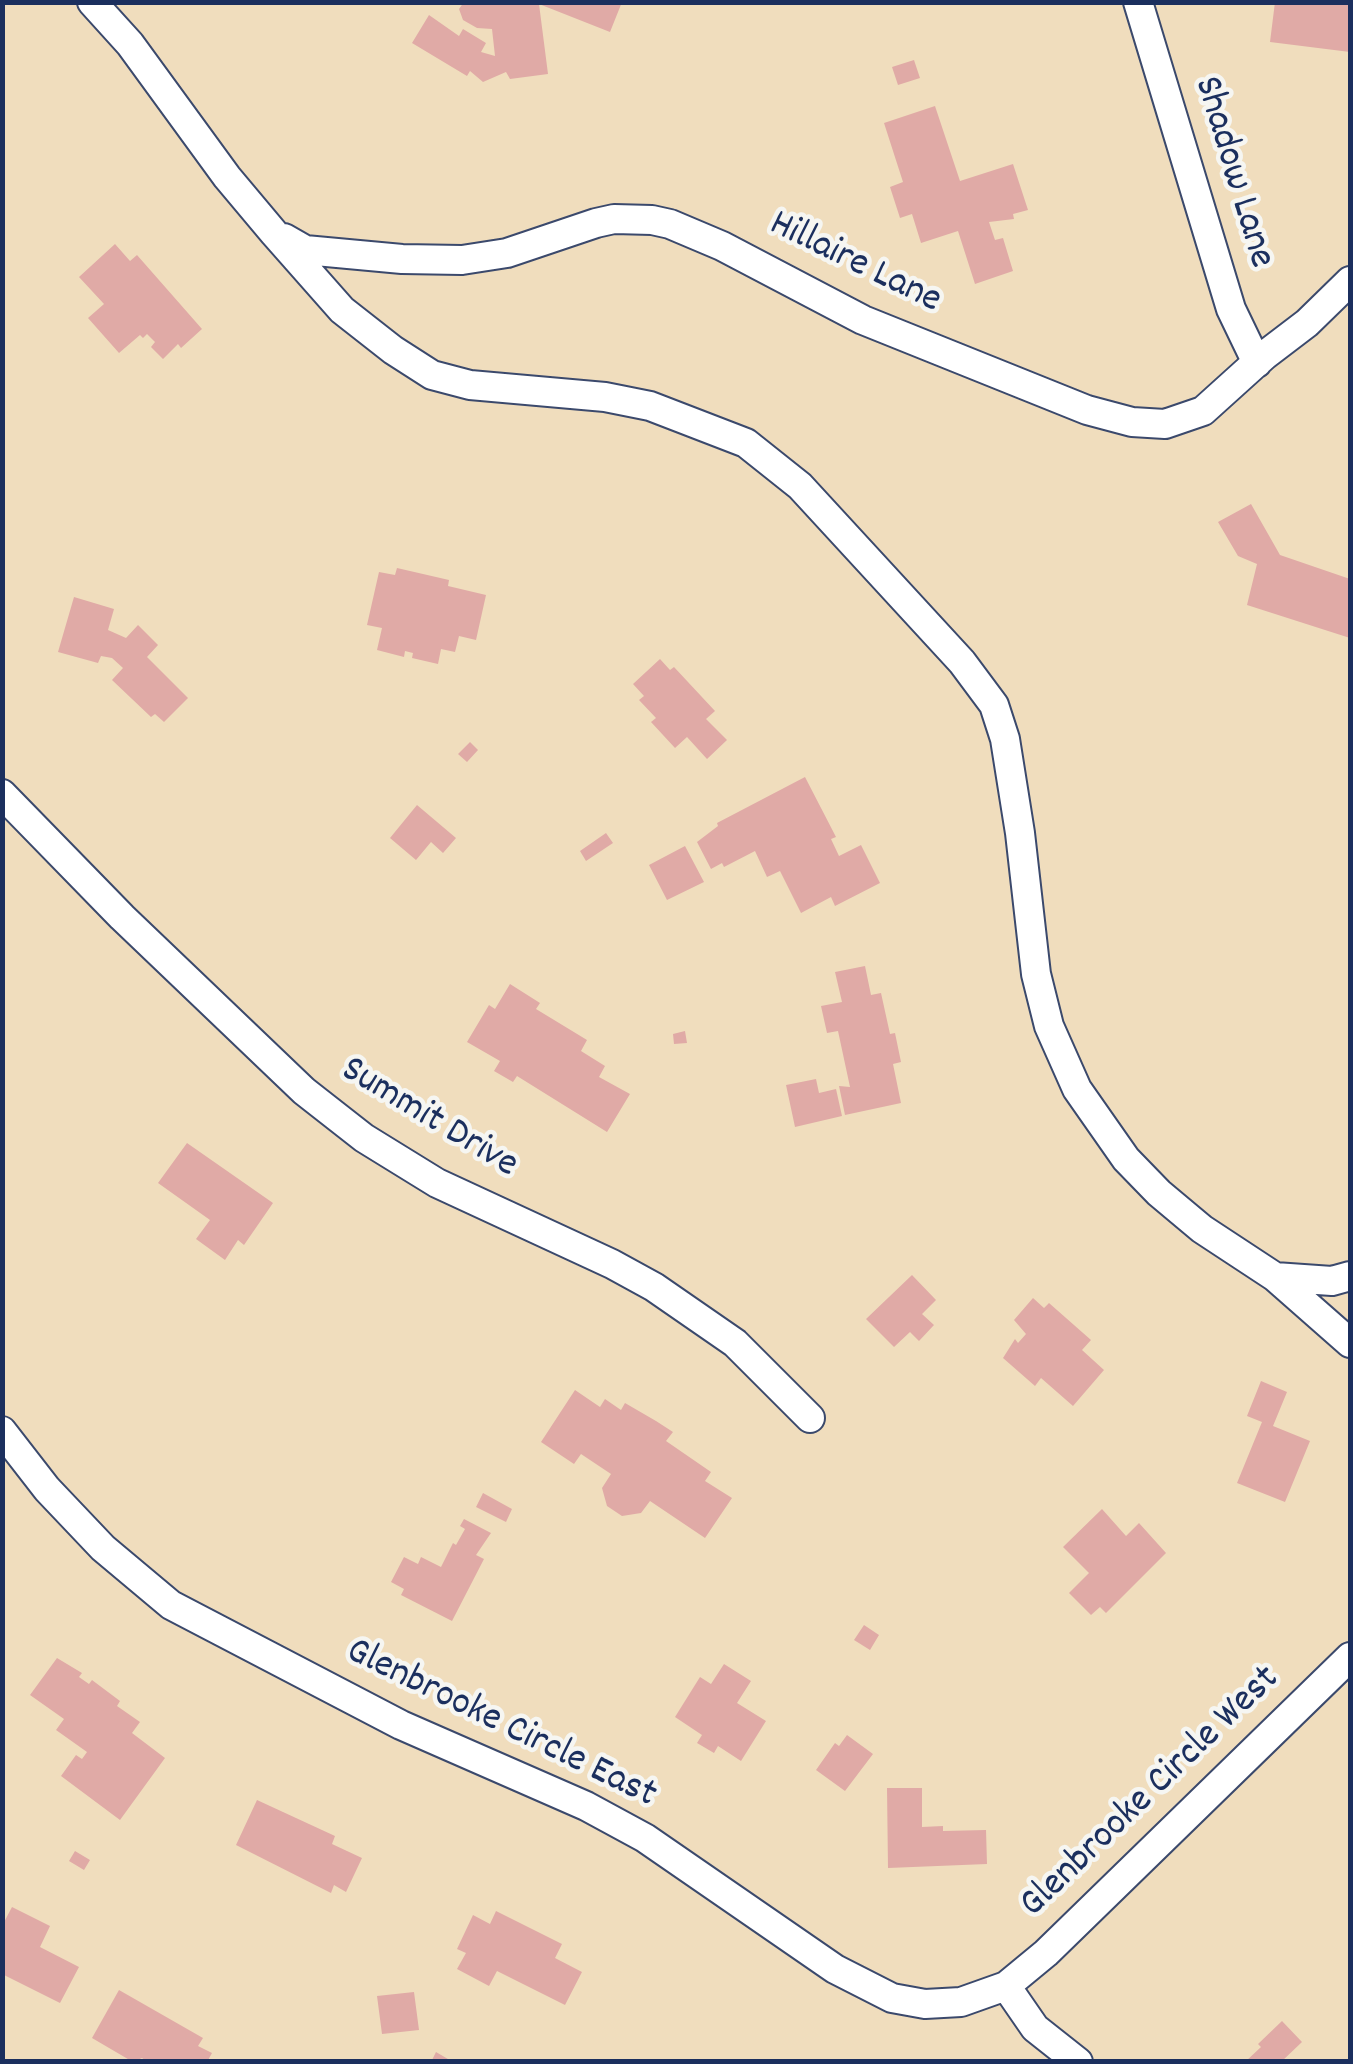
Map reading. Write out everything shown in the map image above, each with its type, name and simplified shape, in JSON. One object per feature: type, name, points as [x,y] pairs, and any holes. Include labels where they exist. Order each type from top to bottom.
[{"type":"street","points":[[92,2],[130,44],[227,177],[274,233],[342,310],[393,350],[432,374],[470,385],[605,397],[650,406],[746,443],[800,486],[962,662],[994,705],[1005,739],[1020,833],[1036,974],[1049,1026],[1077,1089],[1126,1159],[1159,1193],[1202,1229],[1276,1276],[1350,1343]]},
{"type":"street","name":"Shadow Lane","points":[[1138,2],[1232,308],[1257,363]]},
{"type":"street","name":"Hillaire Lane","points":[[274,233],[305,250],[462,260],[508,253],[614,219],[670,224],[722,246],[864,320],[1088,410],[1132,422],[1165,424],[1191,417],[1307,324],[1350,281]]},
{"type":"street","name":"Summit Drive","points":[[2,794],[122,917],[304,1092],[364,1138],[438,1183],[654,1287],[734,1343],[810,1418]]},
{"type":"street","points":[[1276,1276],[1332,1281],[1350,1276]]},
{"type":"street","name":"Glenbrooke Circle East","points":[[2,1431],[47,1489],[102,1548],[171,1605],[400,1725],[586,1806],[644,1838],[835,1970],[892,1998],[925,2004],[961,2002],[1006,1986]]},
{"type":"street","name":"Glenbrooke Circle West","points":[[1006,1986],[1046,1953],[1350,1658]]},
{"type":"street","points":[[1006,1986],[1035,2028],[1078,2062]]},
{"type":"building","points":[[464,2],[622,2],[610,32],[539,4],[548,74],[510,79],[506,72],[483,82],[470,71],[467,76],[412,43],[429,15],[459,36],[463,29],[486,43],[481,52],[495,56],[492,29],[477,28],[463,20],[459,9]]},
{"type":"building","points":[[1275,2],[1350,2],[1350,52],[1270,42]]},
{"type":"building","points":[[914,60],[920,78],[898,85],[892,67]]},
{"type":"building","points":[[935,106],[960,181],[1013,164],[1028,210],[1013,214],[1014,219],[989,222],[995,240],[1003,238],[1013,271],[975,284],[958,231],[921,243],[912,214],[900,218],[890,187],[903,182],[884,123]]},
{"type":"building","points":[[115,244],[130,261],[137,255],[202,329],[163,359],[151,347],[155,342],[147,334],[143,338],[140,335],[119,353],[88,318],[104,304],[79,277]]},
{"type":"building","points":[[1251,504],[1280,555],[1350,579],[1350,638],[1247,605],[1257,564],[1238,556],[1218,522]]},
{"type":"building","points":[[397,568],[449,580],[448,586],[486,595],[476,640],[459,636],[455,652],[441,649],[438,664],[412,658],[413,653],[405,651],[404,657],[377,650],[382,628],[367,625],[379,572],[395,575]]},
{"type":"building","points":[[74,597],[114,609],[108,630],[126,638],[138,625],[158,645],[147,657],[188,698],[164,722],[155,714],[151,717],[112,680],[123,668],[112,658],[101,656],[98,663],[58,652]]},
{"type":"building","points":[[660,659],[670,670],[674,667],[715,711],[706,719],[727,740],[707,759],[687,737],[675,748],[651,722],[656,718],[639,700],[644,696],[633,684]]},
{"type":"building","points":[[470,742],[478,750],[467,762],[458,754]]},
{"type":"building","points":[[805,777],[836,837],[831,839],[839,856],[861,845],[880,883],[835,906],[831,897],[801,913],[780,871],[767,877],[755,851],[724,867],[722,863],[711,869],[697,842],[717,823]]},
{"type":"building","points":[[417,805],[456,838],[443,853],[431,842],[416,860],[390,838]]},
{"type":"building","points":[[606,833],[613,843],[586,861],[580,851]]},
{"type":"building","points":[[685,846],[704,882],[667,900],[649,865]]},
{"type":"building","points":[[865,966],[871,995],[881,993],[890,1034],[895,1033],[901,1062],[893,1064],[901,1103],[845,1115],[839,1086],[850,1087],[838,1031],[827,1033],[821,1006],[842,1002],[835,972]]},
{"type":"building","points":[[510,984],[540,1003],[536,1009],[587,1040],[581,1051],[605,1066],[599,1077],[630,1094],[607,1132],[517,1076],[513,1082],[494,1071],[500,1061],[467,1042],[489,1005],[495,1009]]},
{"type":"building","points":[[685,1031],[687,1043],[674,1044],[673,1034]]},
{"type":"building","points":[[816,1079],[819,1093],[836,1089],[842,1116],[795,1127],[786,1085]]},
{"type":"building","points":[[187,1143],[273,1203],[244,1245],[238,1240],[225,1260],[196,1239],[210,1220],[158,1183]]},
{"type":"building","points":[[912,1275],[936,1300],[922,1314],[934,1325],[919,1341],[910,1332],[894,1347],[866,1319]]},
{"type":"building","points":[[1033,1298],[1044,1308],[1049,1303],[1091,1340],[1082,1350],[1104,1370],[1073,1406],[1041,1378],[1035,1386],[1003,1358],[1015,1339],[1018,1343],[1026,1334],[1014,1320]]},
{"type":"building","points":[[1261,1381],[1287,1392],[1273,1426],[1310,1441],[1285,1502],[1237,1483],[1262,1422],[1247,1416]]},
{"type":"building","points":[[575,1390],[600,1407],[605,1399],[621,1410],[625,1403],[656,1421],[673,1432],[666,1441],[711,1472],[705,1481],[732,1498],[705,1538],[650,1501],[641,1513],[622,1516],[607,1506],[602,1488],[611,1474],[581,1454],[574,1464],[541,1442]]},
{"type":"building","points":[[483,1493],[512,1509],[506,1522],[476,1507]]},
{"type":"building","points":[[1102,1509],[1126,1536],[1139,1523],[1166,1553],[1106,1613],[1100,1607],[1091,1615],[1069,1593],[1089,1573],[1063,1547]]},
{"type":"building","points":[[464,1519],[491,1533],[476,1555],[484,1559],[452,1621],[401,1595],[404,1589],[391,1582],[404,1557],[418,1564],[421,1557],[441,1567],[465,1529],[460,1526]]},
{"type":"building","points":[[864,1625],[879,1635],[870,1650],[854,1640]]},
{"type":"building","points":[[57,1658],[82,1673],[79,1677],[89,1684],[92,1680],[120,1701],[117,1706],[140,1722],[132,1733],[165,1758],[120,1820],[61,1776],[76,1755],[82,1759],[87,1752],[56,1730],[64,1719],[30,1695]]},
{"type":"building","points":[[724,1664],[751,1681],[737,1703],[766,1721],[741,1761],[718,1746],[714,1753],[697,1743],[702,1735],[675,1717],[700,1677],[711,1684]]},
{"type":"building","points":[[847,1735],[873,1754],[845,1791],[816,1770],[835,1743],[839,1746]]},
{"type":"building","points":[[887,1788],[922,1788],[922,1827],[943,1826],[943,1831],[986,1830],[987,1864],[888,1868]]},
{"type":"building","points":[[257,1800],[335,1836],[332,1844],[362,1858],[346,1892],[334,1885],[331,1893],[236,1845]]},
{"type":"building","points":[[75,1851],[90,1860],[84,1870],[69,1861]]},
{"type":"building","points":[[12,1907],[50,1926],[40,1947],[79,1967],[60,2003],[2,1974],[2,1926]]},
{"type":"building","points":[[496,1911],[562,1944],[555,1958],[582,1972],[565,2005],[497,1971],[489,1986],[457,1969],[466,1953],[457,1949],[473,1915],[490,1924]]},
{"type":"building","points":[[119,1990],[203,2038],[198,2046],[212,2053],[207,2062],[147,2062],[142,2058],[133,2062],[92,2038]]},
{"type":"building","points":[[414,1992],[419,2030],[382,2034],[377,1996]]},
{"type":"building","points":[[1282,2021],[1302,2042],[1281,2062],[1245,2062],[1261,2047],[1258,2044]]},
{"type":"building","points":[[436,2052],[453,2062],[431,2062]]}]
